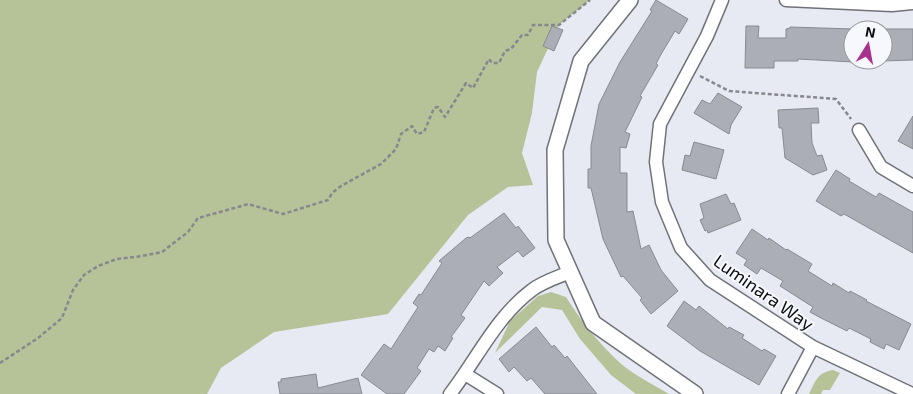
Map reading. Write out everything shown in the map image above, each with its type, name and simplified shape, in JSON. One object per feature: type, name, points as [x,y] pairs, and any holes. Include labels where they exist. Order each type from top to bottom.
[{"type":"street","points":[[630,0],[581,61],[555,150],[556,240],[593,322],[695,394]]},
{"type":"street","name":"Luminara Way","points":[[722,0],[707,36],[660,124],[656,162],[662,202],[681,248],[710,280],[813,347],[912,394]]},
{"type":"street","points":[[786,0],[892,5],[913,3]]},
{"type":"street","points":[[859,130],[881,167],[913,186]]},
{"type":"street","points":[[450,394],[498,322],[532,290],[570,272]]},
{"type":"street","points":[[788,394],[813,347]]},
{"type":"street","points":[[465,374],[497,394]]},
{"type":"path","points":[[0,363],[38,338],[62,318],[73,290],[84,275],[98,266],[117,259],[162,252],[188,232],[198,218],[238,206],[248,204],[283,214],[328,200],[332,193],[341,186],[381,164],[396,149],[401,134],[412,126],[417,134],[424,132],[434,108],[438,108],[445,117],[466,83],[473,88],[489,59],[492,63],[499,63],[505,51],[512,49],[522,35],[528,35],[533,25],[559,25],[590,0]]},
{"type":"path","points":[[689,70],[729,91],[836,99],[859,130]]},
{"type":"green space","points":[[0,0],[590,0],[559,25],[537,72],[532,113],[522,153],[533,185],[508,187],[468,215],[388,314],[274,332],[221,368],[207,394],[0,394]]},
{"type":"green space","points":[[551,292],[566,297],[594,336],[620,363],[669,394],[636,394],[611,375],[580,339],[562,310],[542,307],[495,353],[510,321],[538,296]]},
{"type":"green space","points":[[833,370],[840,373],[830,390],[823,390],[821,394],[809,394],[820,375]]},
{"type":"building","points":[[656,0],[688,19],[679,34],[675,31],[660,56],[656,64],[658,65],[640,96],[642,97],[625,132],[630,134],[626,148],[620,147],[620,173],[627,173],[627,212],[633,211],[641,249],[649,245],[661,270],[678,291],[651,314],[640,300],[642,298],[623,276],[621,277],[603,239],[591,188],[588,188],[588,169],[591,169],[591,146],[599,104],[620,62],[652,11],[650,10]]},
{"type":"building","points":[[552,26],[563,30],[554,51],[543,46]]},
{"type":"building","points":[[746,26],[759,26],[758,38],[786,38],[786,29],[790,27],[843,29],[843,61],[798,59],[798,61],[774,61],[774,68],[745,68]]},
{"type":"building","points":[[893,29],[913,29],[913,60],[893,61]]},
{"type":"building","points":[[718,93],[742,107],[731,125],[729,134],[694,113],[702,100],[710,104]]},
{"type":"building","points":[[818,108],[819,123],[811,123],[812,143],[817,156],[822,155],[827,170],[813,175],[785,158],[782,128],[779,128],[778,110]]},
{"type":"building","points":[[913,116],[913,149],[898,141]]},
{"type":"building","points":[[694,142],[724,150],[716,179],[682,170],[685,155],[690,156]]},
{"type":"building","points":[[836,170],[850,179],[849,181],[876,197],[879,193],[913,212],[913,253],[844,214],[841,216],[816,201]]},
{"type":"building","points":[[726,194],[731,204],[734,203],[741,220],[708,233],[707,230],[705,231],[700,220],[704,218],[700,204]]},
{"type":"building","points":[[504,213],[516,228],[518,226],[535,248],[523,257],[518,251],[497,267],[503,273],[489,286],[484,281],[461,315],[465,318],[451,337],[453,338],[445,351],[438,346],[434,352],[429,349],[417,368],[421,371],[404,394],[387,394],[361,375],[384,344],[391,349],[418,307],[413,303],[419,294],[421,295],[442,263],[439,261],[466,238],[470,238]]},
{"type":"building","points":[[752,229],[812,264],[808,271],[832,286],[833,283],[849,293],[850,291],[911,324],[899,350],[886,344],[884,349],[870,342],[871,339],[849,328],[847,331],[810,312],[813,307],[780,286],[783,281],[761,268],[757,274],[744,265],[747,260],[736,253]]},
{"type":"building","points":[[684,301],[696,310],[699,306],[728,329],[729,327],[744,335],[742,338],[762,351],[764,349],[776,356],[759,385],[700,351],[667,326]]},
{"type":"building","points":[[536,327],[552,347],[554,345],[565,358],[567,356],[597,394],[545,394],[531,378],[527,381],[514,367],[509,372],[499,359]]},
{"type":"building","points":[[316,374],[318,388],[358,378],[362,394],[280,394],[278,382],[281,382],[281,379]]}]
